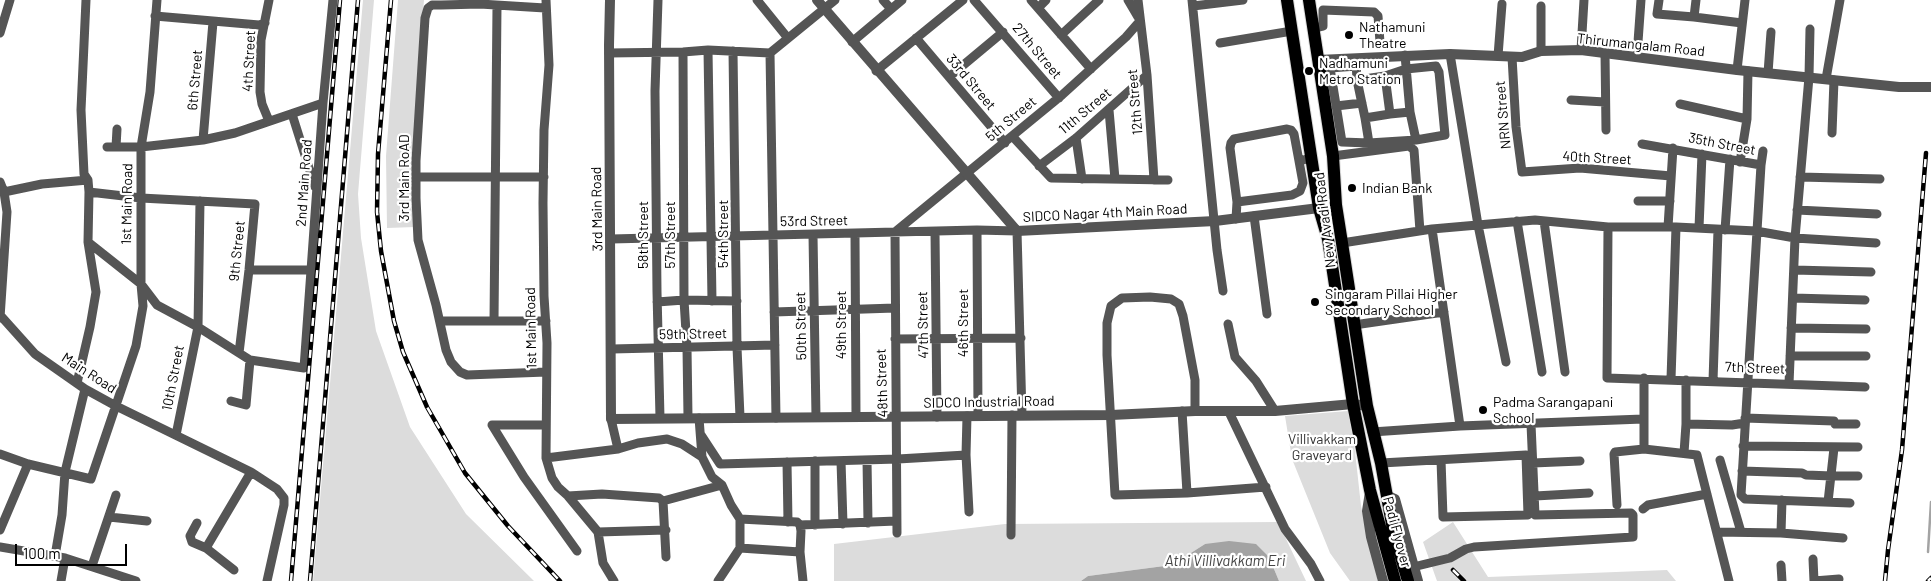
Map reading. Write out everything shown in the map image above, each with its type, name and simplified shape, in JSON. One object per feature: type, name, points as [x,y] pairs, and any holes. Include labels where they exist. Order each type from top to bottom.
[{"type":"main road","name":"New Avadi Road","points":[[1287,0],[1305,159],[1328,239],[1353,404],[1370,490]]},
{"type":"main road","name":"New Avadi Road","points":[[1309,0],[1333,156],[1336,205],[1354,324],[1367,406],[1381,463],[1386,495]]},
{"type":"main road","name":"Padi Flyover","points":[[1370,490],[1395,581]]},
{"type":"main road","name":"Padi Flyover","points":[[1386,495],[1408,581]]},
{"type":"street","points":[[0,33],[10,0]]},
{"type":"street","points":[[77,383],[96,292],[88,242],[89,192],[88,180],[84,174],[81,110],[86,0]]},
{"type":"street","name":"1st Main Road","points":[[64,472],[91,479],[136,346],[143,306],[141,284],[141,147],[150,92],[157,0]]},
{"type":"street","name":"4th Street","points":[[269,0],[261,40],[260,92],[262,104],[269,121]]},
{"type":"street","name":"2nd Main Road","points":[[250,360],[304,368],[323,103],[333,0]]},
{"type":"street","name":"3rd Main Road","points":[[610,0],[611,419]]},
{"type":"street","name":"58th Street","points":[[658,0],[656,119],[660,418]]},
{"type":"street","points":[[757,0],[787,37]]},
{"type":"street","name":"SIDCO Nagar 4th Main Road","points":[[817,0],[1017,231],[1215,221],[1318,208]]},
{"type":"street","points":[[609,53],[708,50],[770,53],[834,0]]},
{"type":"street","points":[[883,0],[891,9]]},
{"type":"street","points":[[852,42],[902,0]]},
{"type":"street","points":[[876,70],[964,0]]},
{"type":"street","name":"27th Street","points":[[974,0],[1059,98]]},
{"type":"street","points":[[1031,0],[1091,69]]},
{"type":"street","points":[[1038,8],[1046,0]]},
{"type":"street","points":[[1061,35],[1099,0]]},
{"type":"street","points":[[1128,0],[1140,22]]},
{"type":"street","name":"12th Street","points":[[1138,0],[1147,75],[1154,180]]},
{"type":"street","points":[[1223,291],[1193,3],[1243,0]]},
{"type":"street","points":[[1581,50],[1584,0]]},
{"type":"street","points":[[1637,56],[1641,0]]},
{"type":"street","points":[[1659,0],[1657,14],[1742,23]]},
{"type":"street","points":[[1694,17],[1696,0]]},
{"type":"street","points":[[1737,70],[1745,0]]},
{"type":"street","points":[[1832,134],[1830,79],[1840,0]]},
{"type":"street","name":"3rd Main RoAD","points":[[546,4],[496,6],[480,2],[432,5],[428,8],[425,18],[416,177],[418,240],[446,350],[451,362],[460,372],[467,375],[546,372]]},
{"type":"street","name":"1st Main Road","points":[[546,4],[549,65],[544,130],[546,458],[552,478],[598,532]]},
{"type":"street","points":[[1498,56],[1502,4]]},
{"type":"street","points":[[494,321],[496,6]]},
{"type":"street","points":[[1541,6],[1541,51]]},
{"type":"street","points":[[1314,28],[1323,26],[1323,10],[1374,12],[1378,16],[1380,42]]},
{"type":"street","points":[[155,16],[259,25],[265,23]]},
{"type":"street","name":"6th Street","points":[[203,140],[213,22]]},
{"type":"street","name":"5th Street","points":[[895,232],[1059,98],[1140,22]]},
{"type":"street","points":[[1789,384],[1795,238],[1809,77],[1810,29]]},
{"type":"street","points":[[1220,43],[1292,31]]},
{"type":"street","points":[[949,77],[1003,32]]},
{"type":"street","points":[[1768,73],[1771,32]]},
{"type":"street","name":"33rd Street","points":[[916,38],[949,77],[1009,140],[1050,178],[1168,180]]},
{"type":"street","points":[[708,50],[712,301]]},
{"type":"street","name":"Thirumangalam Road","points":[[1318,60],[1356,61],[1405,55],[1450,54],[1522,57],[1541,51],[1581,50],[1737,70],[1899,87],[1931,87]]},
{"type":"street","name":"54th Street","points":[[734,51],[737,347],[740,417]]},
{"type":"street","name":"57th Street","points":[[683,52],[684,300],[688,417]]},
{"type":"street","points":[[770,53],[776,418]]},
{"type":"street","points":[[1605,53],[1606,130]]},
{"type":"street","points":[[1450,54],[1478,225],[1506,362]]},
{"type":"street","points":[[1405,55],[1410,112],[1416,140]]},
{"type":"street","name":"NRN Street","points":[[1512,56],[1516,128],[1522,172]]},
{"type":"street","points":[[1357,80],[1385,76],[1406,69],[1436,66],[1439,72],[1445,135],[1416,140],[1370,144],[1342,142],[1330,68],[1356,61],[1357,80],[1370,144]]},
{"type":"street","points":[[1740,162],[1747,119],[1748,71]]},
{"type":"street","name":"11th Street","points":[[1039,166],[1076,138],[1147,75]]},
{"type":"street","points":[[1385,76],[1390,114]]},
{"type":"street","points":[[1571,100],[1606,102]]},
{"type":"street","points":[[1336,106],[1362,102]]},
{"type":"street","points":[[117,129],[112,147],[141,147],[203,140],[235,133],[323,103]]},
{"type":"street","points":[[1680,104],[1747,119]]},
{"type":"street","points":[[1109,110],[1115,179]]},
{"type":"street","points":[[1365,118],[1410,112]]},
{"type":"street","points":[[292,114],[317,193]]},
{"type":"street","points":[[1236,219],[1237,202],[1230,143],[1234,139],[1287,129],[1294,134],[1305,159],[1303,183],[1300,192],[1292,195],[1237,202]]},
{"type":"street","points":[[1076,138],[1082,180]]},
{"type":"street","name":"35th Street","points":[[1642,144],[1762,165],[1756,231],[1741,491],[1743,497],[1782,500]]},
{"type":"street","points":[[1333,156],[1409,146],[1414,150],[1420,231]]},
{"type":"street","points":[[1671,379],[1672,227],[1670,201],[1673,148]]},
{"type":"street","points":[[1762,165],[1763,150]]},
{"type":"street","points":[[1699,228],[1702,154]]},
{"type":"street","points":[[1713,381],[1722,230],[1730,159]]},
{"type":"street","name":"40th Street","points":[[1522,172],[1580,168],[1671,176]]},
{"type":"street","points":[[416,177],[544,177]]},
{"type":"street","points":[[1800,177],[1880,179]]},
{"type":"street","points":[[4,192],[42,184],[88,180]]},
{"type":"street","points":[[0,182],[4,192],[7,212],[2,234],[0,316]]},
{"type":"street","name":"9th Street","points":[[89,192],[141,198],[255,204],[239,353]]},
{"type":"street","name":"10th Street","points":[[176,435],[198,327],[200,201]]},
{"type":"street","points":[[1638,201],[1670,201]]},
{"type":"street","points":[[1797,210],[1876,214]]},
{"type":"street","points":[[1254,216],[1267,314]]},
{"type":"street","points":[[1517,221],[1542,372]]},
{"type":"street","points":[[1342,243],[1432,229],[1517,221],[1544,221],[1608,227],[1672,227],[1756,231],[1795,238],[1876,242]]},
{"type":"street","points":[[1544,221],[1565,372]]},
{"type":"street","name":"7th Street","points":[[1608,227],[1607,378],[1865,387]]},
{"type":"street","points":[[1432,229],[1460,426]]},
{"type":"street","name":"53rd Street","points":[[611,239],[976,230],[1017,231]]},
{"type":"street","name":"46th Street","points":[[968,512],[966,455],[972,416],[976,338],[976,230]]},
{"type":"street","points":[[1011,535],[1020,338],[1017,231]]},
{"type":"street","name":"48th Street","points":[[895,232],[894,308],[898,459],[897,533]]},
{"type":"street","name":"47th Street","points":[[935,232],[937,417]]},
{"type":"street","name":"49th Street","points":[[855,234],[856,417]]},
{"type":"street","name":"50th Street","points":[[813,235],[816,417]]},
{"type":"street","points":[[88,242],[141,284],[157,305],[198,327],[250,360],[246,405],[230,401]]},
{"type":"street","points":[[249,270],[312,270]]},
{"type":"street","points":[[1794,270],[1870,272]]},
{"type":"street","points":[[1195,411],[1195,380],[1183,316],[1178,304],[1172,299],[1150,297],[1122,298],[1111,306],[1107,322],[1107,355],[1115,495],[1187,494],[1266,487]]},
{"type":"street","points":[[1793,298],[1865,300]]},
{"type":"street","points":[[657,302],[737,300]]},
{"type":"street","points":[[774,312],[894,308]]},
{"type":"street","points":[[1354,324],[1444,312]]},
{"type":"street","name":"Main Road","points":[[0,316],[35,354],[86,389],[116,406],[251,472],[277,489],[284,498],[282,518],[267,581]]},
{"type":"street","points":[[440,321],[546,321]]},
{"type":"street","points":[[1228,324],[1235,357],[1256,381],[1275,411]]},
{"type":"street","points":[[1792,328],[1866,329]]},
{"type":"street","points":[[895,339],[1020,338]]},
{"type":"street","name":"59th Street","points":[[612,349],[775,346]]},
{"type":"street","points":[[1790,356],[1866,356]]},
{"type":"street","points":[[1644,378],[1644,449]]},
{"type":"street","points":[[1684,453],[1686,380]]},
{"type":"street","points":[[55,556],[62,515],[64,472],[86,389]]},
{"type":"street","name":"SIDCO Industrial Road","points":[[611,419],[1111,415],[1182,411],[1275,411],[1353,404],[1367,406]]},
{"type":"street","points":[[1182,411],[1187,494]]},
{"type":"street","points":[[1229,412],[1285,529],[1311,564],[1320,581]]},
{"type":"street","points":[[699,418],[702,457],[712,477],[722,485],[740,519],[740,548],[718,581]]},
{"type":"street","points":[[611,419],[618,450]]},
{"type":"street","points":[[1372,432],[1460,426],[1643,419]]},
{"type":"street","points":[[1686,424],[1732,425],[1745,421],[1834,421],[1835,424],[1856,424]]},
{"type":"street","points":[[1413,567],[1450,558],[1466,549],[1474,547],[1632,538],[1634,536],[1633,515],[1631,512],[1535,514],[1531,424]]},
{"type":"street","points":[[546,425],[492,425],[524,477],[577,551]]},
{"type":"street","points":[[701,435],[720,464],[898,459],[966,455]]},
{"type":"street","points":[[546,458],[618,450],[638,443],[667,439],[682,444],[702,457]]},
{"type":"street","points":[[1743,446],[1858,447]]},
{"type":"street","points":[[1828,502],[1834,448]]},
{"type":"street","points":[[1617,505],[1614,452],[1644,449],[1697,455],[1729,581]]},
{"type":"street","points":[[0,454],[28,464],[64,472]]},
{"type":"street","points":[[1381,463],[1526,455],[1528,515],[1443,517],[1441,460]]},
{"type":"street","points":[[867,460],[868,523]]},
{"type":"street","points":[[1720,460],[1741,532]]},
{"type":"street","points":[[815,524],[816,461]]},
{"type":"street","points":[[841,461],[843,524]]},
{"type":"street","points":[[1533,463],[1580,461]]},
{"type":"street","points":[[787,462],[788,522]]},
{"type":"street","points":[[0,530],[4,508],[28,464]]},
{"type":"street","points":[[1742,471],[1858,476]]},
{"type":"street","points":[[206,548],[251,472]]},
{"type":"street","points":[[568,496],[602,494],[659,498],[663,501],[722,485]]},
{"type":"street","points":[[1370,490],[1367,511],[1371,537],[1383,581]]},
{"type":"street","points":[[1535,496],[1589,493]]},
{"type":"street","points":[[1643,509],[1648,505],[1707,494]]},
{"type":"street","points":[[92,566],[116,495]]},
{"type":"street","points":[[1386,495],[1395,499],[1418,581]]},
{"type":"street","points":[[1781,533],[1782,500],[1850,503]]},
{"type":"street","points":[[663,501],[666,557]]},
{"type":"street","points":[[109,516],[148,521]]},
{"type":"street","points":[[740,519],[797,522],[800,525],[896,522]]},
{"type":"street","points":[[197,523],[190,536],[192,542],[206,548],[234,570]]},
{"type":"street","points":[[800,525],[803,581]]},
{"type":"street","points":[[614,581],[603,563],[598,532],[666,530]]},
{"type":"street","points":[[1717,532],[1781,533],[1843,538]]},
{"type":"street","points":[[0,547],[65,558],[136,581]]},
{"type":"street","points":[[740,548],[800,552]]},
{"type":"street","points":[[61,581],[65,558]]},
{"type":"street","points":[[1813,559],[1814,581],[1839,579]]},
{"type":"street","points":[[1781,565],[1782,581]]},
{"type":"green space","points":[[363,0],[374,0],[358,194],[361,238],[376,331],[410,427],[466,514],[534,581],[313,581]]},
{"type":"green space","points":[[398,0],[424,0],[415,227],[387,228],[386,156]]},
{"type":"green space","name":"Villivakkam Graveyard","points":[[1348,411],[1355,451],[1361,506],[1378,581],[1350,581],[1330,553],[1292,459],[1285,416]]},
{"type":"green space","points":[[1278,522],[1306,581],[1279,581],[1269,557],[1205,544],[1172,565],[1088,576],[1081,581],[834,581],[834,544],[1005,524]]},
{"type":"green space","points":[[1453,522],[1488,577],[1667,570],[1676,581],[1437,581],[1423,542]]},
{"type":"water","name":"Athi Villivakkam Eri","points":[[1229,541],[1256,544],[1269,557],[1279,581],[1081,581],[1088,576],[1172,565],[1205,544]]},
{"type":"waterway","points":[[1928,552],[1931,502]]},
{"type":"railway","points":[[291,581],[340,0]]},
{"type":"railway","points":[[310,581],[358,0]]},
{"type":"railway","points":[[391,0],[378,154],[377,212],[381,251],[394,321],[403,352],[427,407],[465,473],[508,526],[560,581]]},
{"type":"railway","points":[[1885,581],[1902,450],[1926,153]]},
{"type":"railway","points":[[1453,570],[1464,581]]},
{"type":"railway","points":[[1928,581],[1931,578]]},
{"type":"place","name":"Nathamuni Theatre","points":[[1349,35]]},
{"type":"place","name":"Nadhamuni Metro Station","points":[[1309,71]]},
{"type":"place","name":"Indian Bank","points":[[1352,188]]},
{"type":"place","name":"Singaram Pillai Higher Secondary School","points":[[1315,302]]},
{"type":"place","name":"Padma Sarangapani School","points":[[1483,410]]}]
